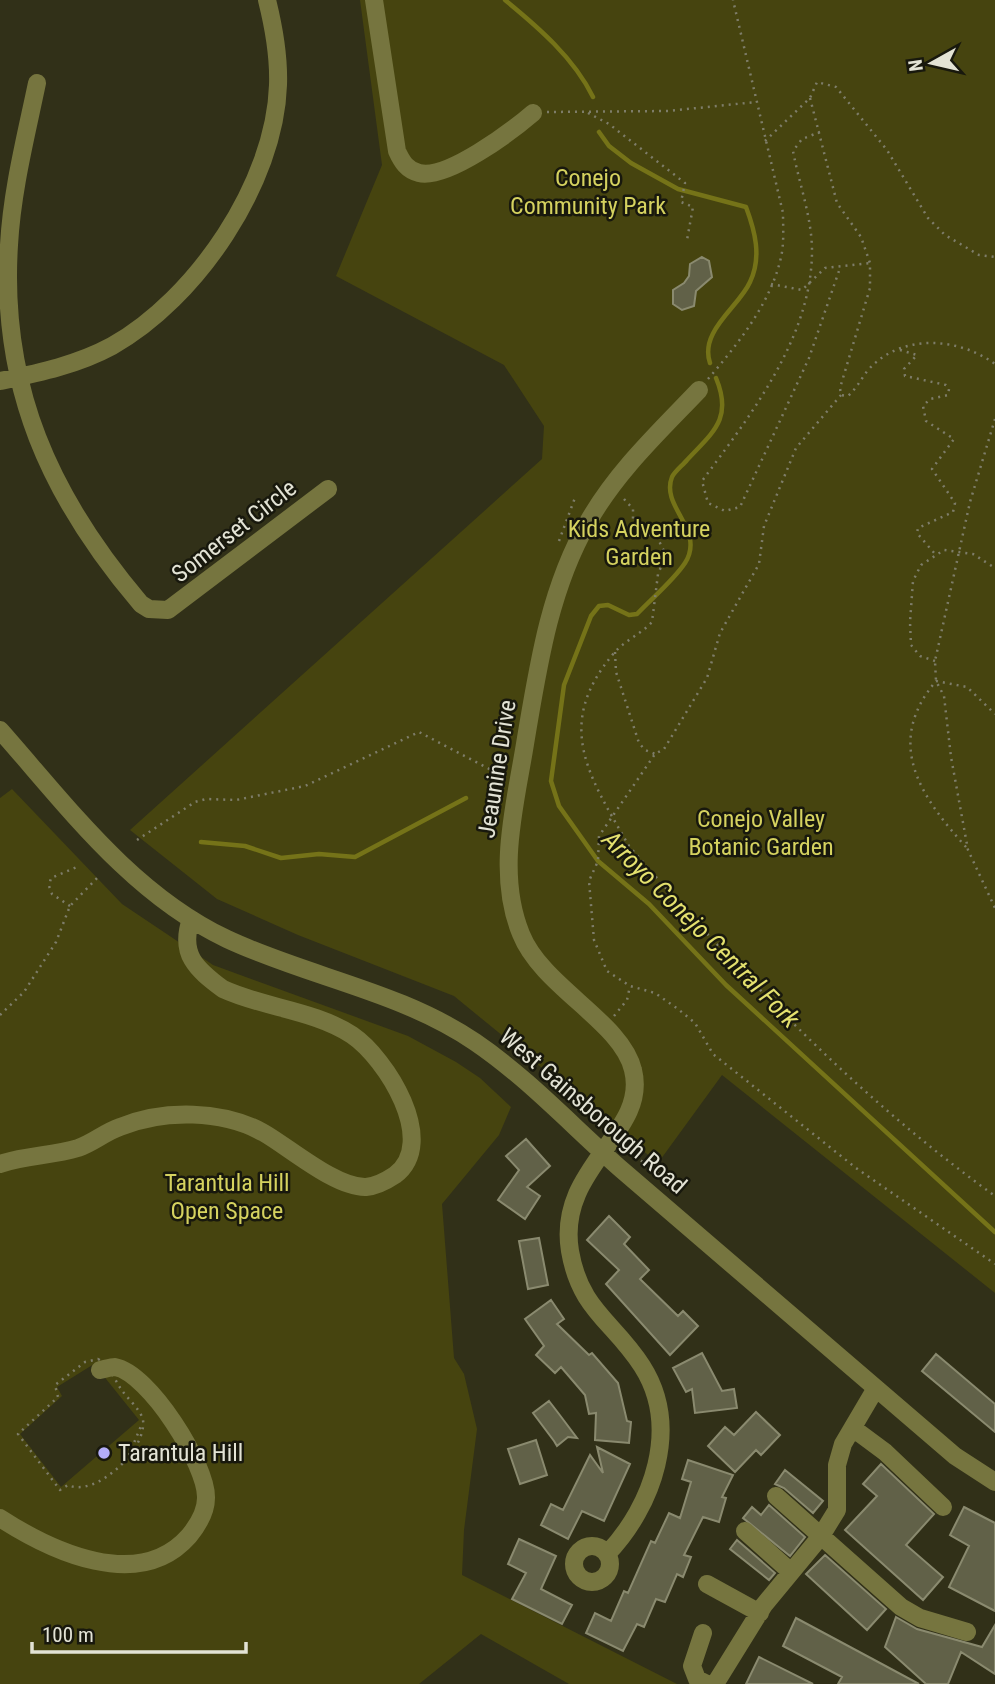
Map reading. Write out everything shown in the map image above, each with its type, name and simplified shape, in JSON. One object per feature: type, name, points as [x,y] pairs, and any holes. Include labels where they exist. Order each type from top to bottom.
[{"type":"street","points":[[0,381],[48,372],[111,346],[151,321],[216,252],[245,197],[272,123],[278,92],[278,57],[267,0]]},
{"type":"street","points":[[373,0],[397,151],[410,170],[422,174],[437,173],[450,168],[514,129],[533,113]]},
{"type":"street","name":"Somerset Circle","points":[[37,83],[16,185],[9,246],[9,303],[18,377],[36,440],[55,483],[82,529],[124,584],[149,609],[168,610],[177,606],[328,489]]},
{"type":"street","name":"Jeaunine Drive","points":[[607,1554],[622,1539],[639,1510],[654,1476],[662,1437],[657,1398],[644,1368],[585,1298],[569,1248],[569,1219],[574,1196],[632,1109],[636,1092],[629,1060],[602,1026],[548,976],[533,957],[521,934],[513,909],[508,864],[510,832],[546,629],[566,568],[588,522],[626,466],[699,390]]},
{"type":"street","name":"West Gainsborough Road","points":[[0,730],[113,858],[145,887],[191,919],[260,953],[439,1020],[507,1065],[607,1145],[876,1388],[956,1456],[995,1482]]},
{"type":"street","points":[[0,1164],[19,1157],[80,1147],[116,1129],[140,1121],[209,1114],[240,1121],[340,1180],[357,1186],[383,1183],[398,1173],[407,1160],[413,1133],[402,1100],[374,1056],[353,1036],[335,1027],[223,989],[207,977],[188,952],[185,943],[191,919]]},
{"type":"street","points":[[0,1518],[72,1553],[92,1560],[125,1565],[164,1555],[183,1542],[198,1526],[206,1498],[204,1481],[188,1443],[164,1410],[136,1380],[122,1370],[104,1369]]},
{"type":"street","points":[[715,1684],[760,1613],[821,1536],[838,1510],[837,1465],[843,1444],[876,1388]]},
{"type":"street","points":[[854,1429],[885,1452],[943,1507]]},
{"type":"street","points":[[776,1496],[901,1606],[920,1618],[967,1632]]},
{"type":"street","points":[[745,1531],[791,1572]]},
{"type":"street","points":[[707,1584],[760,1613]]},
{"type":"street","points":[[704,1633],[692,1666],[697,1679],[707,1684]]},
{"type":"path","points":[[699,390],[733,350],[771,284],[783,249],[783,213],[733,0]]},
{"type":"path","points":[[765,141],[810,98],[817,82],[836,87],[887,149],[928,218],[965,248],[995,257]]},
{"type":"path","points":[[810,98],[837,204],[860,237],[870,263],[870,288],[840,388],[841,395],[796,448],[764,526],[759,564],[720,633],[706,678],[664,749],[656,754],[611,815],[599,836],[598,861],[589,881],[594,940],[607,971],[630,986],[655,993],[678,1009],[695,1023],[713,1054],[856,1168],[995,1264]]},
{"type":"path","points":[[533,113],[574,110],[588,113],[668,111],[756,102]]},
{"type":"path","points":[[588,113],[609,124],[685,183],[681,202],[694,207],[687,240]]},
{"type":"path","points":[[820,132],[802,139],[793,150],[812,251],[807,287],[790,345],[760,402],[702,481],[708,503],[725,511],[740,507],[809,358],[840,268]]},
{"type":"path","points":[[771,284],[802,290],[825,268],[870,263]]},
{"type":"path","points":[[841,395],[848,396],[868,370],[898,349],[929,342],[948,343],[984,355],[995,364]]},
{"type":"path","points":[[898,349],[917,355],[904,369],[905,376],[946,385],[949,389],[948,395],[930,399],[923,406],[926,421],[954,439],[932,469],[955,503],[953,512],[918,527],[917,533],[935,554]]},
{"type":"path","points":[[968,850],[951,757],[944,696],[936,681],[935,661],[970,502],[995,419]]},
{"type":"path","points":[[611,487],[630,504],[633,527],[657,539],[666,555],[658,574],[652,622],[615,651],[582,703],[582,745],[591,776],[611,815],[629,846],[800,1033],[930,1150],[995,1196]]},
{"type":"path","points":[[556,549],[576,495]]},
{"type":"path","points":[[935,661],[920,656],[911,645],[909,622],[913,581],[921,565],[944,550],[973,554],[995,568]]},
{"type":"path","points":[[615,651],[616,672],[639,743],[645,750],[656,754]]},
{"type":"path","points":[[936,681],[967,687],[995,714]]},
{"type":"path","points":[[936,681],[914,722],[909,743],[910,762],[918,780],[968,850],[995,908]]},
{"type":"path","points":[[137,840],[195,802],[206,799],[236,800],[305,786],[419,732],[497,773],[505,771]]},
{"type":"path","points":[[70,906],[52,894],[49,886],[51,878],[77,867]]},
{"type":"path","points":[[0,1016],[24,992],[56,942],[70,906],[99,876]]},
{"type":"path","points":[[602,1026],[627,1000],[630,986]]},
{"type":"path","points":[[607,1145],[681,1190]]},
{"type":"path","points":[[99,1359],[104,1369],[140,1414],[142,1423],[138,1444],[129,1456],[95,1485],[75,1489],[68,1485],[60,1490],[18,1434],[58,1397],[55,1385],[85,1362],[99,1359]]},
{"type":"green space","points":[[360,0],[995,0],[995,1293],[722,1075],[658,1163],[454,996],[298,935],[217,899],[130,830],[542,459],[544,426],[504,365],[336,276],[382,165]]},
{"type":"green space","name":"Tarantula Hill Open Space","points":[[12,789],[122,904],[213,965],[408,1036],[480,1078],[511,1107],[499,1135],[442,1204],[454,1358],[464,1374],[477,1429],[464,1530],[462,1575],[677,1684],[569,1684],[481,1634],[419,1684],[0,1684],[0,798]],"holes":[[[94,1364],[139,1420],[61,1487],[20,1434],[62,1396],[57,1387]]]},
{"type":"building","points":[[702,257],[709,261],[712,277],[696,291],[694,306],[682,310],[673,304],[673,290],[689,276],[690,264]]},
{"type":"building","points":[[526,1139],[550,1166],[527,1187],[540,1196],[525,1219],[498,1200],[519,1170],[506,1156]]},
{"type":"building","points":[[609,1216],[630,1237],[624,1244],[649,1270],[640,1279],[678,1316],[683,1311],[698,1326],[670,1355],[606,1284],[619,1270],[587,1240]]},
{"type":"building","points":[[539,1238],[548,1285],[528,1289],[519,1241]]},
{"type":"building","points":[[551,1300],[564,1319],[557,1324],[589,1355],[592,1353],[618,1383],[627,1421],[631,1422],[629,1443],[595,1440],[596,1413],[589,1414],[585,1395],[561,1367],[555,1373],[536,1355],[544,1346],[525,1319]]},
{"type":"building","points":[[702,1353],[722,1391],[734,1389],[737,1408],[695,1413],[692,1389],[686,1392],[673,1368]]},
{"type":"building","points":[[936,1354],[995,1404],[995,1432],[922,1371]]},
{"type":"building","points":[[549,1401],[577,1438],[568,1437],[557,1446],[533,1413]]},
{"type":"building","points":[[756,1412],[780,1435],[761,1455],[756,1450],[735,1472],[708,1446],[725,1427],[734,1435]]},
{"type":"building","points":[[536,1440],[547,1475],[520,1484],[508,1449]]},
{"type":"building","points":[[597,1447],[630,1464],[604,1521],[582,1511],[568,1539],[541,1525],[551,1504],[563,1510],[590,1455],[603,1473]]},
{"type":"building","points":[[688,1460],[733,1475],[722,1497],[726,1498],[719,1522],[703,1517],[684,1555],[691,1557],[683,1577],[677,1574],[665,1602],[656,1599],[644,1627],[637,1624],[623,1651],[586,1633],[595,1613],[611,1621],[624,1591],[628,1593],[651,1541],[655,1543],[669,1513],[680,1518],[691,1482],[682,1479]]},
{"type":"building","points":[[881,1464],[934,1514],[906,1545],[943,1577],[923,1600],[845,1530],[877,1496],[863,1484]]},
{"type":"building","points":[[785,1470],[823,1501],[813,1513],[784,1488],[775,1484]]},
{"type":"building","points":[[769,1505],[805,1537],[790,1556],[743,1518],[752,1507],[761,1515]]},
{"type":"building","points":[[964,1507],[995,1523],[995,1611],[949,1587],[969,1546],[950,1535]]},
{"type":"building","points":[[519,1539],[556,1556],[541,1589],[572,1605],[562,1624],[512,1599],[526,1573],[508,1564]]},
{"type":"building","points":[[737,1540],[775,1573],[769,1580],[730,1549]]},
{"type":"building","points":[[825,1555],[886,1609],[867,1630],[806,1574]]},
{"type":"building","points":[[896,1617],[917,1629],[982,1647],[995,1625],[995,1674],[961,1652],[948,1684],[926,1684],[885,1647]]},
{"type":"building","points":[[796,1618],[919,1684],[838,1684],[842,1677],[783,1646]]},
{"type":"building","points":[[759,1657],[813,1684],[746,1684]]},
{"type":"waterway","name":"Arroyo Conejo Central Fork","points":[[505,0],[566,56],[593,97]]},
{"type":"waterway","name":"Arroyo Conejo Central Fork","points":[[599,132],[609,146],[631,163],[678,189],[746,207],[756,244],[754,273],[745,291],[710,340],[710,363]]},
{"type":"waterway","name":"Arroyo Conejo Central Fork","points":[[716,378],[722,404],[718,424],[673,475],[670,488],[690,540],[690,551],[685,563],[637,614],[629,615],[608,605],[599,606],[591,616],[564,685],[551,781],[559,806],[598,861],[649,904],[726,985],[995,1232]]},
{"type":"waterway","points":[[201,842],[245,846],[281,858],[319,854],[355,857],[466,798]]},
{"type":"place","name":"Tarantula Hill","points":[[104,1453]]},
{"type":"park label","name":"Conejo Community Park","points":[[588,192]]},
{"type":"park label","name":"Kids Adventure Garden","points":[[639,543]]},
{"type":"park label","name":"Conejo Valley Botanic Garden","points":[[761,833]]}]
